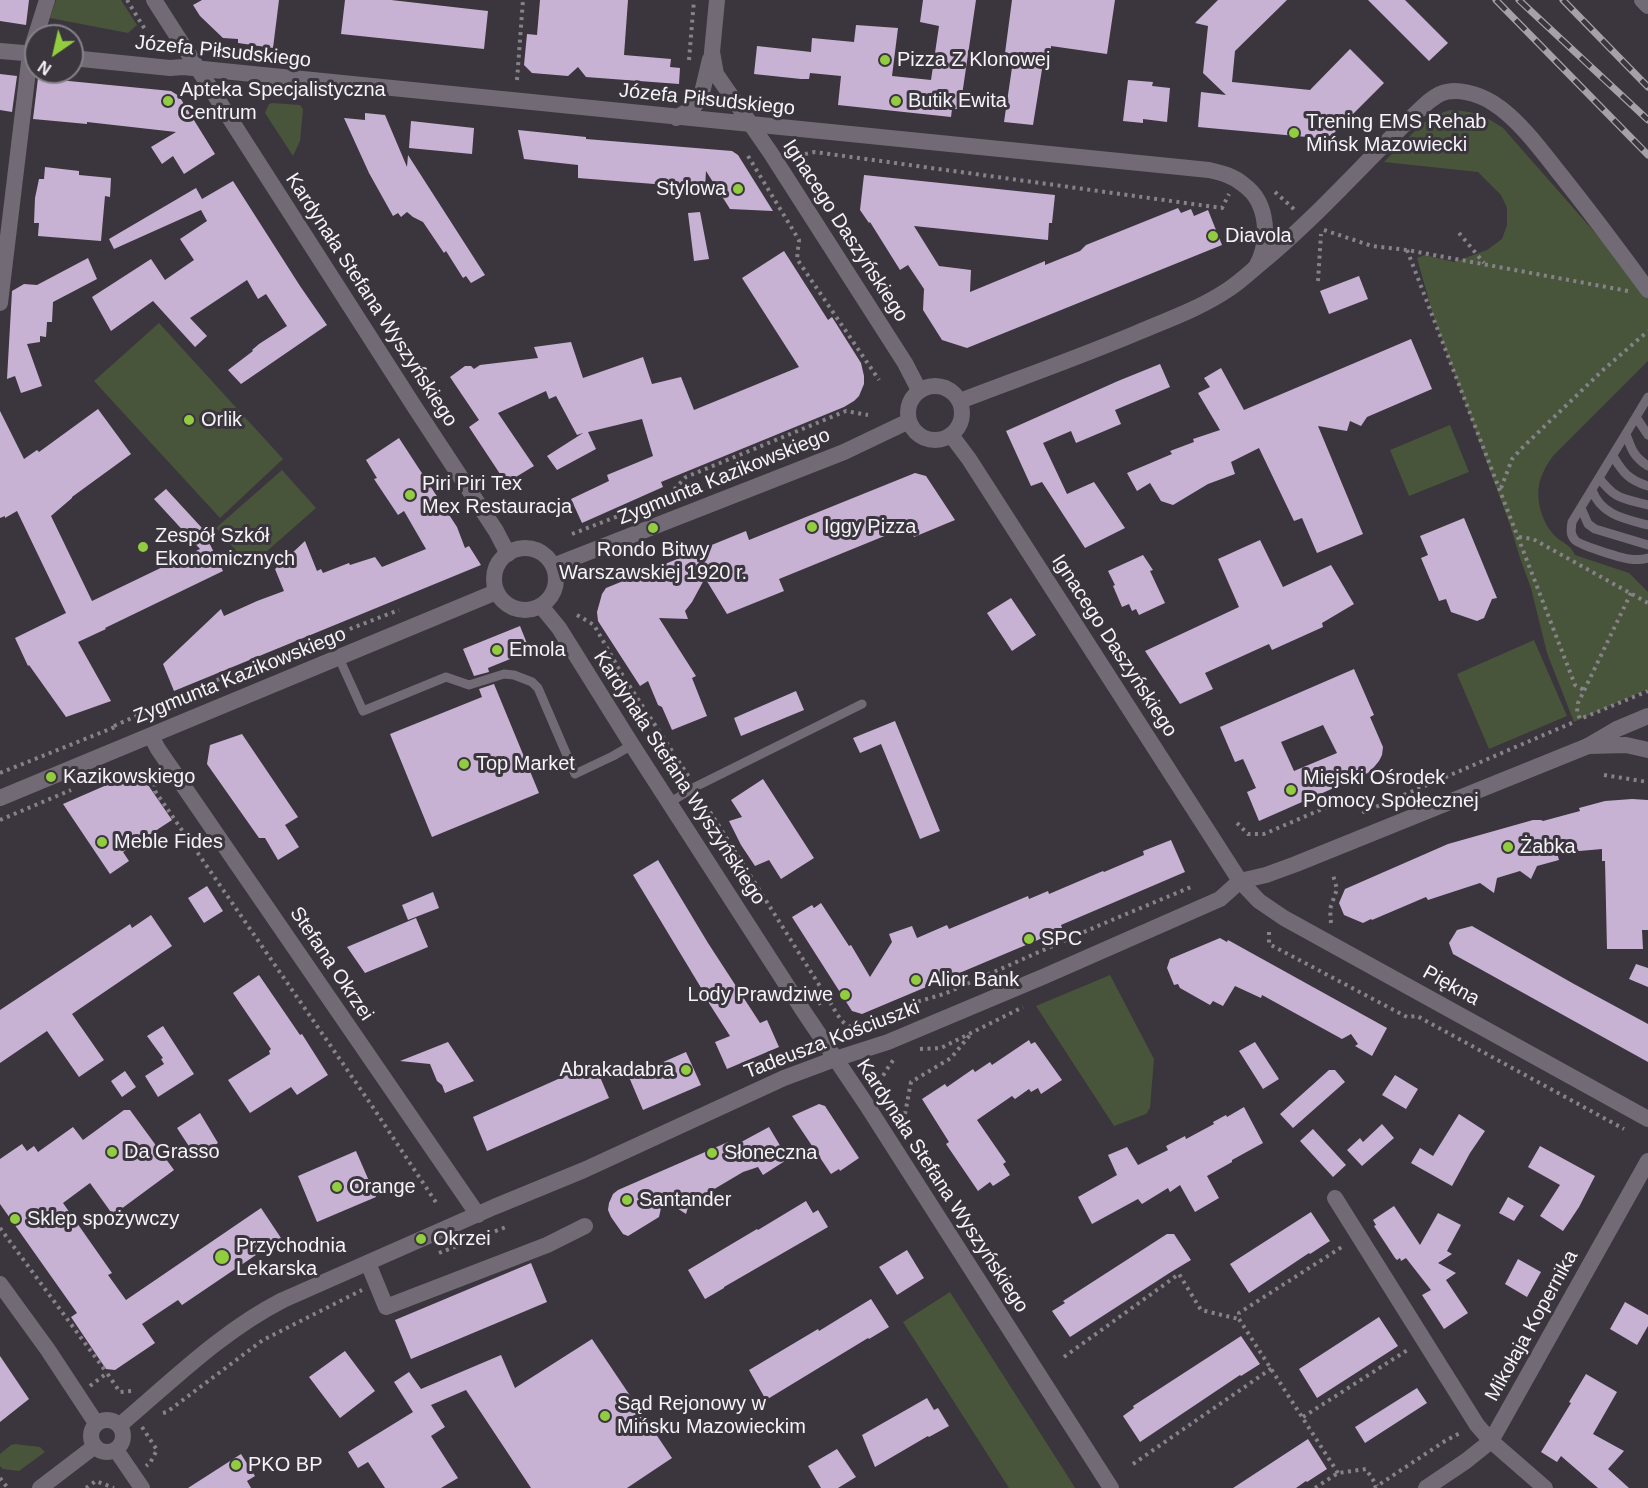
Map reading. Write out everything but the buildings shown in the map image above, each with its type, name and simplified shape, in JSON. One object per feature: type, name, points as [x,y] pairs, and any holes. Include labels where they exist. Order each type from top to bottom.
[{"type":"street","points":[[40,24],[46,0]]},
{"type":"street","name":"Kardynała Stefana Wyszyńskiego","points":[[154,0],[496,531],[508,554]]},
{"type":"street","points":[[676,117],[693,108],[701,97],[712,52],[717,0]]},
{"type":"street","points":[[1642,0],[1648,6]]},
{"type":"street","points":[[0,51],[24,53]]},
{"type":"street","name":"Ignacego Daszyńskiego","points":[[712,52],[716,74],[905,363],[919,390]]},
{"type":"street","name":"Józefa Piłsudskiego","points":[[84,59],[1209,170],[1223,173],[1246,186],[1260,206],[1264,219],[1265,236],[1262,256],[1256,267]]},
{"type":"street","points":[[0,303],[6,202],[28,84]]},
{"type":"street","points":[[960,401],[1109,345],[1203,306],[1247,276],[1291,239],[1428,102],[1440,94],[1452,91],[1479,96],[1508,113],[1541,150],[1648,290]]},
{"type":"street","points":[[937,385],[946,387],[960,401],[963,415],[961,423],[951,435],[943,439],[926,439],[912,429],[909,421],[909,404],[919,390],[937,385]]},
{"type":"street","name":"Zygmunta Kazikowskiego","points":[[553,566],[844,452],[909,421]]},
{"type":"street","name":"Ignacego Daszyńskiego","points":[[951,435],[1240,881]]},
{"type":"street","points":[[517,549],[538,551],[547,557],[553,566],[556,585],[547,601],[541,606],[531,610],[513,608],[505,603],[496,591],[494,578],[496,568],[501,560],[517,549]]},
{"type":"street","name":"Zygmunta Kazikowskiego","points":[[0,798],[496,591]]},
{"type":"street","name":"Kardynała Stefana Wyszyńskiego","points":[[541,606],[559,628],[669,803],[866,1104],[1111,1488]]},
{"type":"street","points":[[1588,746],[1617,729],[1648,716]]},
{"type":"street","name":"Stefana Okrzei","points":[[151,736],[478,1215]]},
{"type":"street","points":[[1588,746],[1626,745],[1648,750]]},
{"type":"street","name":"Tadeusza Kościuszki","points":[[120,1425],[168,1383],[263,1310],[584,1170],[784,1078],[888,1042],[1210,904],[1220,899],[1240,881],[1266,875],[1306,860],[1486,785],[1588,746]]},
{"type":"street","name":"Piękna","points":[[1240,881],[1259,901],[1284,918],[1648,1119]]},
{"type":"street","name":"Mikołaja Kopernika","points":[[1426,1488],[1491,1441],[1648,1161]]},
{"type":"street","points":[[1335,1198],[1477,1425],[1491,1441],[1545,1488]]},
{"type":"street","points":[[368,1263],[386,1307],[547,1245],[585,1226]]},
{"type":"street","points":[[0,1284],[48,1350],[96,1423]]},
{"type":"street","points":[[101,1420],[111,1420],[120,1425],[124,1435],[123,1441],[116,1450],[102,1452],[92,1442],[91,1432],[96,1423],[101,1420]]},
{"type":"street","points":[[40,1488],[95,1446]]},
{"type":"street","points":[[116,1450],[142,1488]]},
{"type":"lane","points":[[1645,401],[1572,522],[1571,534],[1578,543],[1629,559],[1648,558]]},
{"type":"lane","points":[[1636,417],[1648,435]]},
{"type":"lane","points":[[1626,434],[1638,460],[1648,466]]},
{"type":"lane","points":[[1613,456],[1622,471],[1635,482],[1648,486]]},
{"type":"lane","points":[[1599,477],[1618,497],[1648,505]]},
{"type":"lane","points":[[1592,490],[1595,498],[1610,513],[1648,525]]},
{"type":"lane","points":[[1581,508],[1588,524],[1595,529],[1648,545]]},
{"type":"lane","points":[[339,658],[363,711],[446,677],[469,685],[504,674],[532,682],[538,688],[575,774],[632,745]]},
{"type":"lane","points":[[669,803],[695,787],[862,704]]},
{"type":"path","points":[[127,0],[146,31]]},
{"type":"path","points":[[517,80],[523,0]]},
{"type":"path","points":[[689,67],[694,0]]},
{"type":"path","points":[[744,149],[799,240],[797,259],[879,380]]},
{"type":"path","points":[[805,154],[815,152],[1222,208],[1231,188]]},
{"type":"path","points":[[1318,281],[1319,229],[1372,246],[1407,250],[1628,291]]},
{"type":"path","points":[[1459,233],[1484,264]]},
{"type":"path","points":[[1407,250],[1575,685],[1584,690]]},
{"type":"path","points":[[1500,489],[1512,459],[1523,447],[1603,370],[1648,331]]},
{"type":"path","points":[[572,534],[667,497],[686,477],[846,411],[868,415]]},
{"type":"path","points":[[1519,537],[1533,539],[1648,603]]},
{"type":"path","points":[[1631,593],[1578,703],[1577,712],[1580,719],[1648,691]]},
{"type":"path","points":[[114,726],[207,684],[402,609]]},
{"type":"path","points":[[577,615],[594,625],[623,676],[768,901],[828,999],[843,1022],[849,1027],[857,1028],[913,1003],[944,994],[1191,887]]},
{"type":"path","points":[[1237,822],[1248,834],[1264,834],[1348,798],[1364,812],[1574,722]]},
{"type":"path","points":[[153,772],[155,791],[370,1103],[436,1204]]},
{"type":"path","points":[[1604,775],[1648,782]]},
{"type":"path","points":[[1333,875],[1337,889],[1330,909],[1330,922],[1340,928]]},
{"type":"path","points":[[1269,932],[1269,944],[1407,1017],[1417,1016],[1624,1129]]},
{"type":"path","points":[[804,1012],[828,999]]},
{"type":"path","points":[[877,1020],[895,1058]]},
{"type":"path","points":[[906,1114],[910,1082],[951,1058],[970,1034]]},
{"type":"path","points":[[433,1256],[506,1227]]},
{"type":"path","points":[[0,1228],[107,1373]]},
{"type":"path","points":[[1338,1473],[1239,1319],[1239,1313],[1359,1236]]},
{"type":"path","points":[[1064,1358],[1179,1274],[1201,1310],[1239,1319]]},
{"type":"path","points":[[156,1414],[166,1412],[263,1340],[376,1283]]},
{"type":"path","points":[[1303,1417],[1424,1340]]},
{"type":"path","points":[[1133,1464],[1272,1368]]},
{"type":"path","points":[[1315,1488],[1338,1473],[1366,1469],[1375,1487],[1445,1441],[1477,1425]]},
{"type":"path","points":[[0,1478],[8,1487]]},
{"type":"path","points":[[86,1488],[96,1481],[114,1488]]},
{"type":"green space","points":[[56,0],[121,0],[137,25],[128,33],[50,18]]},
{"type":"green space","points":[[269,104],[300,105],[303,109],[300,141],[293,156],[265,113]]},
{"type":"green space","points":[[1450,110],[1478,114],[1503,128],[1648,293],[1648,361],[1553,456],[1540,481],[1538,497],[1542,514],[1555,536],[1575,555],[1629,573],[1648,592],[1648,689],[1574,722],[1547,653],[1531,588],[1433,315],[1417,258],[1425,255],[1454,262],[1487,250],[1502,239],[1507,225],[1507,208],[1501,195],[1478,172],[1384,162],[1422,124]]},
{"type":"green space","name":"Orlik","points":[[159,323],[283,459],[220,518],[94,381]]},
{"type":"green space","points":[[1450,425],[1469,472],[1409,496],[1390,450]]},
{"type":"green space","points":[[282,470],[316,508],[250,566],[216,528]]},
{"type":"green space","points":[[1534,640],[1567,716],[1489,749],[1457,674]]},
{"type":"green space","points":[[1110,975],[1154,1059],[1150,1108],[1146,1114],[1114,1126],[1036,1006]]},
{"type":"green space","points":[[950,1292],[1075,1488],[1009,1488],[903,1322]]},
{"type":"green space","points":[[15,1444],[40,1447],[45,1452],[19,1471],[3,1469],[0,1466],[0,1454]]},
{"type":"railway","points":[[1496,0],[1648,155]]},
{"type":"railway","points":[[1519,0],[1648,120]]},
{"type":"railway","points":[[1563,0],[1648,87]]},
{"type":"place","name":"Pizza Z Klonowej","points":[[885,60]]},
{"type":"place","name":"Apteka Specjalistyczna Centrum","points":[[168,101]]},
{"type":"place","name":"Butik Ewita","points":[[896,101]]},
{"type":"place","name":"Trening EMS Rehab Mińsk Mazowiecki","points":[[1294,133]]},
{"type":"place","name":"Stylowa","points":[[738,189]]},
{"type":"place","name":"Diavola","points":[[1213,236]]},
{"type":"place","name":"Orlik","points":[[189,420]]},
{"type":"place","name":"Piri Piri Tex Mex Restauracja","points":[[410,495]]},
{"type":"place","name":"Iggy Pizza","points":[[812,527]]},
{"type":"place","name":"Rondo Bitwy Warszawskiej 1920 r.","points":[[653,528]]},
{"type":"place","name":"Zespół Szkół Ekonomicznych","points":[[143,547]]},
{"type":"place","name":"Emola","points":[[497,650]]},
{"type":"place","name":"Top Market","points":[[464,764]]},
{"type":"place","name":"Kazikowskiego","points":[[51,777]]},
{"type":"place","name":"Miejski Ośrodek Pomocy Społecznej","points":[[1291,790]]},
{"type":"place","name":"Meble Fides","points":[[102,842]]},
{"type":"place","name":"Żabka","points":[[1508,847]]},
{"type":"place","name":"SPC","points":[[1029,939]]},
{"type":"place","name":"Alior Bank","points":[[916,980]]},
{"type":"place","name":"Lody Prawdziwe","points":[[845,995]]},
{"type":"place","name":"Abrakadabra","points":[[686,1070]]},
{"type":"place","name":"Da Grasso","points":[[112,1152]]},
{"type":"place","name":"Słoneczna","points":[[712,1153]]},
{"type":"place","name":"Orange","points":[[337,1187]]},
{"type":"place","name":"Santander","points":[[627,1200]]},
{"type":"place","name":"Sklep spożywczy","points":[[15,1219]]},
{"type":"place","name":"Okrzei","points":[[421,1239]]},
{"type":"place","name":"Przychodnia Lekarska","points":[[222,1257]]},
{"type":"place","name":"Sąd Rejonowy w Mińsku Mazowieckim","points":[[605,1416]]},
{"type":"place","name":"PKO BP","points":[[236,1465]]}]
